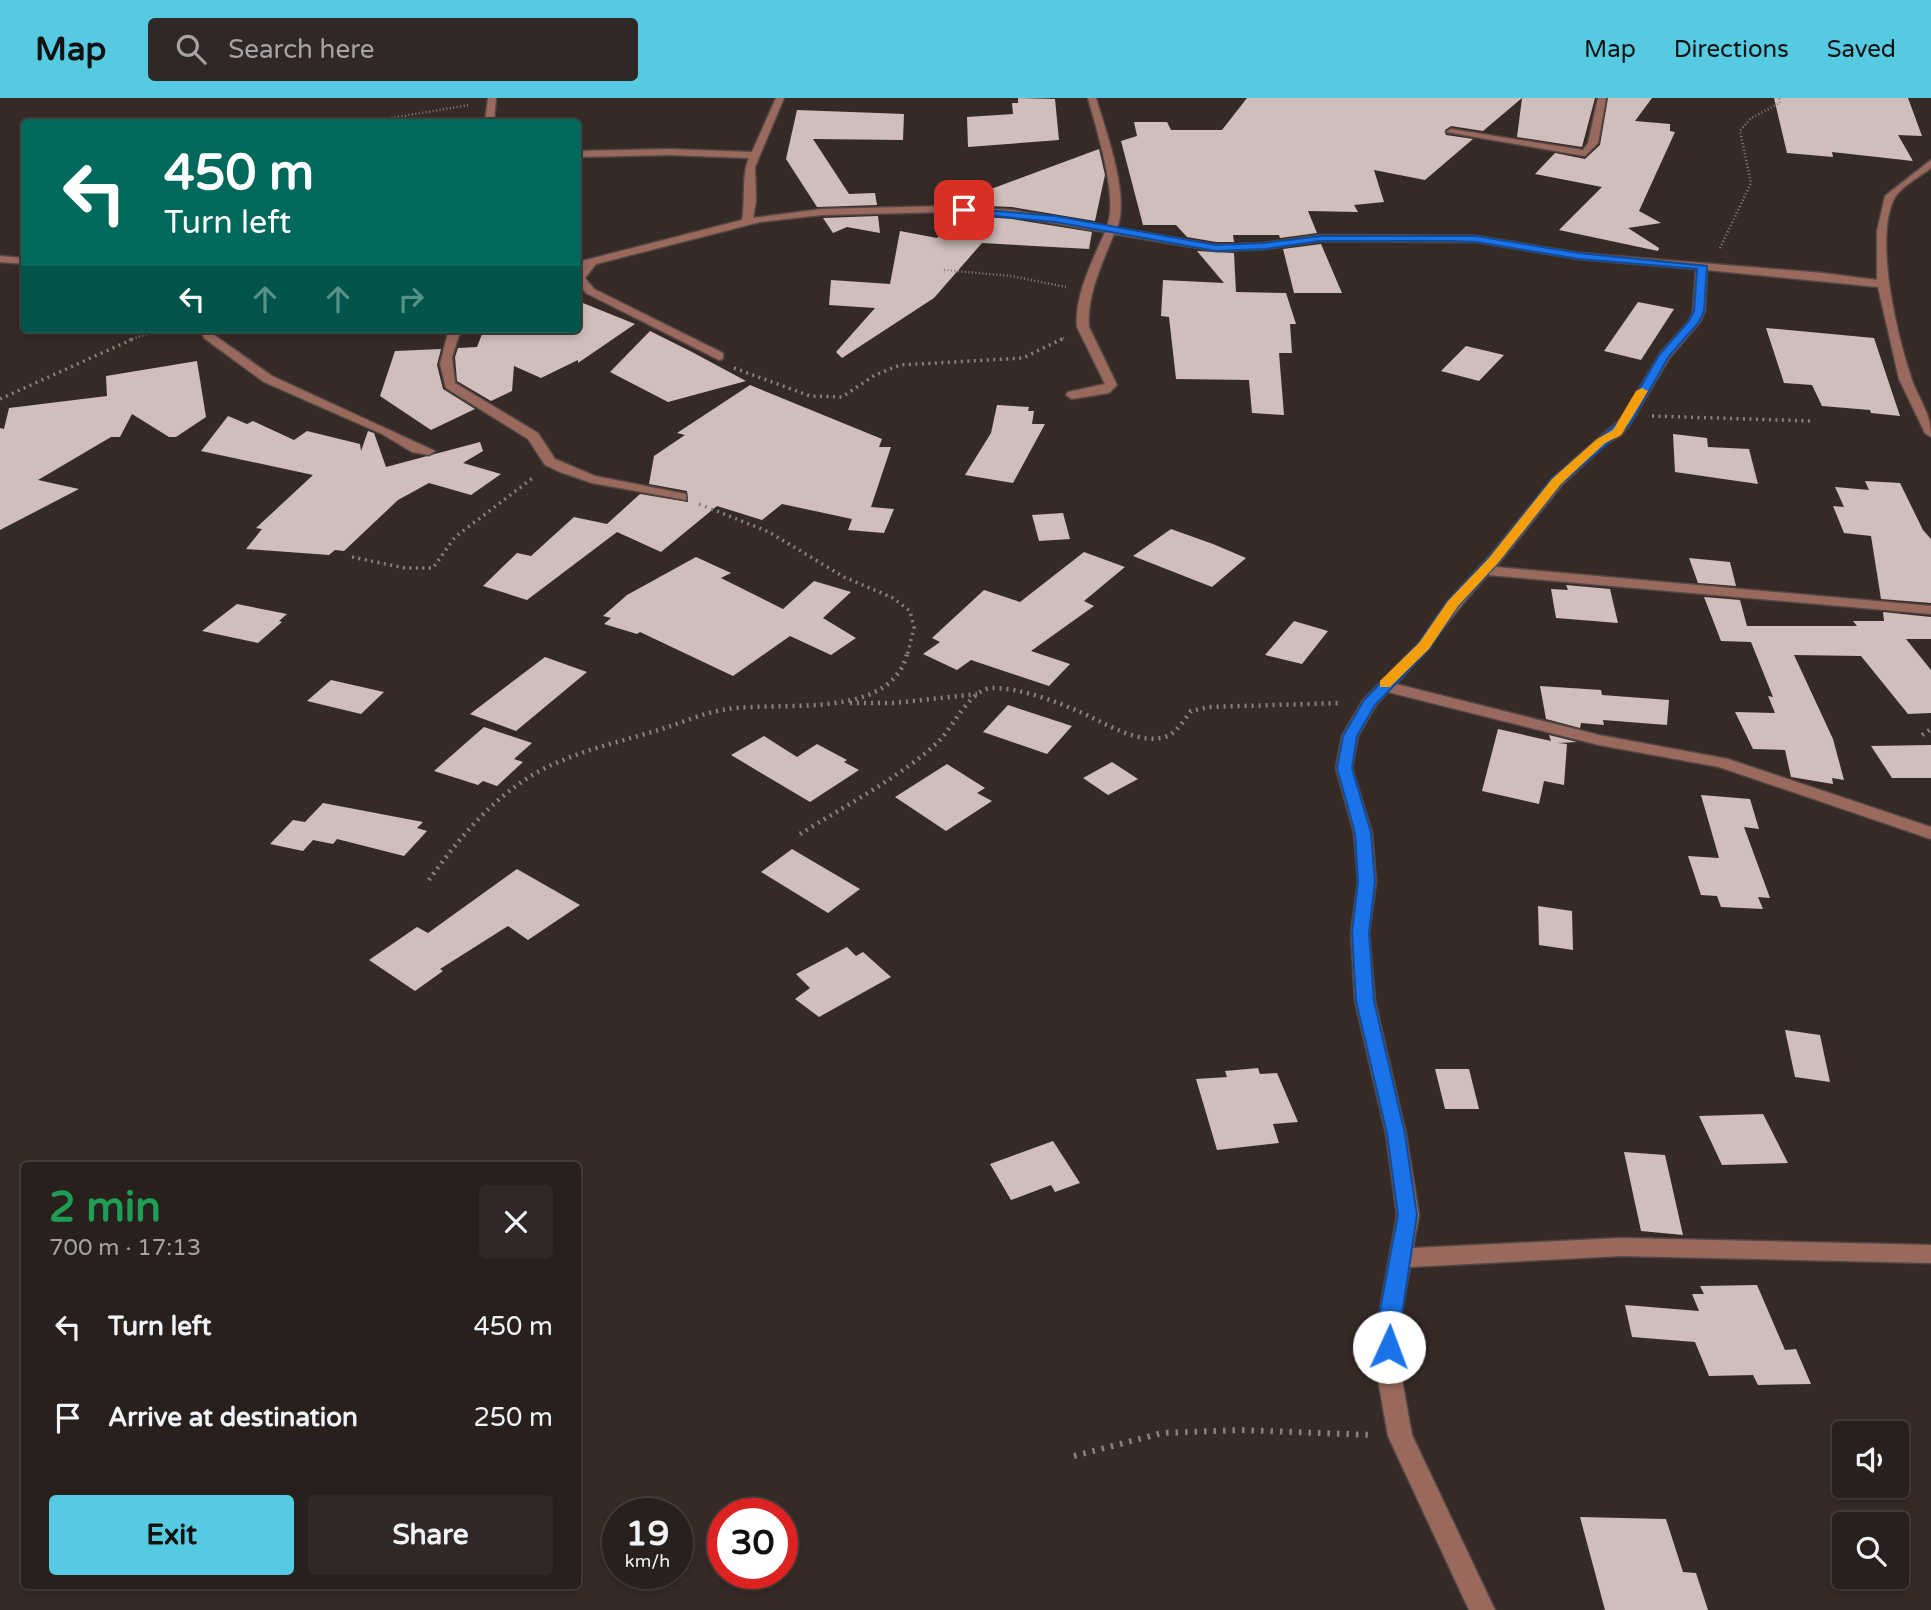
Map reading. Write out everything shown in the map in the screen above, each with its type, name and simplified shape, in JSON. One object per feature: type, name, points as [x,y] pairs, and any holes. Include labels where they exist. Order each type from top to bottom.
[{"type":"street","points":[[747,221],[751,201],[750,167],[780,98]]},
{"type":"street","points":[[1072,395],[1105,390],[1111,385],[1083,327],[1082,317],[1096,265],[1117,215],[1117,200],[1092,98]]},
{"type":"street","points":[[1451,132],[1585,153],[1593,143],[1602,98]]},
{"type":"street","points":[[581,154],[669,152],[755,155]]},
{"type":"street","points":[[1931,163],[1890,196],[1885,209],[1883,284],[1905,379],[1931,433]]},
{"type":"street","points":[[581,264],[747,221],[803,213],[947,209],[1012,213],[1216,248],[1265,246],[1320,239],[1476,239],[1579,256],[1883,284]]},
{"type":"street","points":[[0,259],[21,261]]},
{"type":"street","points":[[581,275],[594,259]]},
{"type":"street","points":[[1482,1610],[1400,1436],[1389,1374],[1389,1320],[1408,1215],[1396,1134],[1365,1001],[1360,933],[1367,882],[1363,833],[1344,768],[1350,736],[1369,703],[1424,646],[1453,604],[1485,570],[1557,482],[1601,441],[1617,432],[1627,419],[1665,355],[1694,322],[1699,311],[1708,267]]},
{"type":"street","points":[[581,280],[590,291],[719,356]]},
{"type":"street","points":[[208,333],[208,336],[268,379],[386,430],[417,449],[429,451]]},
{"type":"street","points":[[454,333],[446,361],[446,378],[450,385],[533,436],[550,462],[592,479],[681,497]]},
{"type":"street","points":[[1485,570],[1931,610]]},
{"type":"street","points":[[1383,686],[1599,740],[1722,763],[1825,795],[1931,833]]},
{"type":"street","points":[[1399,1258],[1620,1247],[1931,1254]]},
{"type":"path","points":[[1708,267],[1751,184],[1739,134],[1742,125],[1780,103],[1779,98]]},
{"type":"path","points":[[382,119],[430,109],[490,102]]},
{"type":"path","points":[[944,270],[1011,276],[1090,293]]},
{"type":"path","points":[[719,356],[728,365],[810,396],[842,397],[893,368],[1023,358],[1083,327]]},
{"type":"path","points":[[0,399],[123,342],[151,333]]},
{"type":"path","points":[[1627,419],[1684,415],[1812,421]]},
{"type":"path","points":[[352,557],[405,568],[433,568],[456,537],[490,510],[519,493],[550,462]]},
{"type":"path","points":[[681,497],[769,532],[844,577],[893,598],[910,611],[914,628],[902,671],[879,690],[843,703]]},
{"type":"path","points":[[429,880],[456,842],[482,814],[514,787],[564,759],[727,709],[895,702],[978,694],[990,688],[1013,691],[1078,711],[1119,732],[1165,737],[1178,729],[1191,711],[1209,707],[1369,703]]},
{"type":"path","points":[[800,834],[906,766],[940,740],[978,694]]},
{"type":"path","points":[[1922,735],[1931,729]]},
{"type":"path","points":[[1074,1456],[1162,1433],[1241,1430],[1400,1436]]},
{"type":"building","points":[[1018,98],[1055,99],[1059,140],[968,147],[967,117],[1013,114],[1012,103],[1018,103]]},
{"type":"building","points":[[1247,98],[1522,98],[1483,131],[1451,126],[1445,130],[1446,135],[1473,139],[1425,180],[1374,170],[1384,202],[1354,205],[1358,212],[1308,211],[1317,233],[1280,238],[1279,235],[1233,235],[1234,242],[1216,242],[1187,237],[1176,225],[1143,225],[1121,141],[1137,136],[1134,122],[1167,122],[1171,130],[1222,130]]},
{"type":"building","points":[[1522,98],[1595,98],[1582,147],[1517,137]]},
{"type":"building","points":[[1608,98],[1652,98],[1635,121],[1670,124],[1670,131],[1675,132],[1639,211],[1661,223],[1628,228],[1659,248],[1658,251],[1559,230],[1602,187],[1535,174],[1555,153],[1585,159],[1600,145]]},
{"type":"building","points":[[1774,98],[1908,98],[1922,136],[1898,135],[1913,161],[1832,152],[1833,157],[1787,153]]},
{"type":"building","points":[[797,110],[904,114],[903,140],[813,139],[849,194],[875,193],[877,205],[817,207],[786,159]]},
{"type":"building","points":[[1099,149],[1105,175],[1095,221],[1012,207],[966,205],[972,196]]},
{"type":"building","points":[[958,215],[1012,219],[1092,232],[1089,249],[982,243],[934,298],[842,358],[836,352],[875,308],[829,305],[831,280],[890,284],[900,231],[937,238]]},
{"type":"building","points":[[878,216],[880,233],[847,227],[833,233],[823,218]]},
{"type":"building","points":[[1321,244],[1342,293],[1294,293],[1283,249]]},
{"type":"building","points":[[1197,251],[1234,253],[1236,292],[1286,293],[1296,324],[1290,324],[1292,353],[1279,353],[1284,415],[1252,413],[1249,380],[1176,379],[1169,317],[1161,316],[1163,280],[1224,283]]},
{"type":"building","points":[[581,302],[635,324],[578,363],[578,360],[541,378],[514,366],[512,391],[491,401],[457,381],[455,357],[458,348],[477,347],[482,333],[581,333]]},
{"type":"building","points":[[1638,302],[1674,309],[1641,360],[1604,351]]},
{"type":"building","points":[[1766,328],[1874,338],[1900,416],[1871,413],[1870,410],[1822,406],[1812,385],[1784,383]]},
{"type":"building","points":[[650,331],[746,381],[668,402],[610,372]]},
{"type":"building","points":[[1466,346],[1504,355],[1479,381],[1441,371]]},
{"type":"building","points":[[441,349],[437,365],[443,389],[475,409],[431,430],[380,396],[395,351]]},
{"type":"building","points":[[197,361],[206,417],[176,437],[169,437],[132,414],[120,437],[111,437],[38,480],[79,489],[0,530],[0,428],[4,429],[9,408],[107,396],[106,376]]},
{"type":"building","points":[[750,385],[882,439],[879,447],[891,447],[871,507],[894,509],[884,533],[848,530],[852,519],[782,504],[762,520],[717,506],[661,552],[617,532],[527,600],[483,586],[517,553],[531,556],[574,517],[607,524],[640,494],[688,502],[687,491],[649,484],[654,456],[685,435],[677,433]]},
{"type":"building","points":[[997,405],[1029,407],[1028,411],[1034,411],[1032,424],[1045,424],[1013,483],[965,475],[991,433]]},
{"type":"building","points":[[228,416],[247,424],[253,421],[294,440],[307,431],[360,444],[361,451],[368,431],[374,433],[386,467],[480,442],[483,451],[463,463],[501,474],[471,495],[429,483],[398,500],[344,551],[335,550],[329,555],[246,549],[262,529],[256,528],[313,475],[201,451]]},
{"type":"building","points":[[1673,434],[1707,438],[1708,447],[1749,449],[1758,484],[1675,472]]},
{"type":"building","points":[[1865,481],[1900,483],[1923,530],[1931,539],[1931,603],[1881,599],[1871,536],[1844,533],[1833,506],[1844,507],[1835,487],[1869,490]]},
{"type":"building","points":[[1063,513],[1070,539],[1039,541],[1032,515]]},
{"type":"building","points":[[1171,529],[1246,558],[1212,587],[1133,556]]},
{"type":"building","points":[[1084,552],[1125,567],[1084,601],[1094,606],[1031,651],[1070,664],[1049,686],[971,660],[957,670],[923,654],[940,642],[932,638],[984,590],[1020,602]]},
{"type":"building","points":[[696,557],[731,573],[721,578],[783,609],[814,581],[851,592],[823,618],[856,638],[831,655],[790,636],[733,676],[640,632],[637,634],[604,624],[611,618],[603,616],[627,595]]},
{"type":"building","points":[[1689,558],[1730,562],[1736,586],[1698,583]]},
{"type":"building","points":[[1566,585],[1610,589],[1618,623],[1556,618],[1551,589],[1568,590]]},
{"type":"building","points":[[1704,597],[1740,600],[1747,626],[1857,626],[1853,621],[1884,621],[1883,612],[1931,617],[1931,639],[1906,639],[1931,670],[1931,713],[1908,714],[1861,656],[1794,655],[1833,739],[1844,780],[1832,778],[1833,784],[1791,777],[1785,750],[1753,749],[1735,712],[1775,713],[1768,696],[1773,697],[1751,642],[1721,641]]},
{"type":"building","points":[[237,604],[287,614],[279,621],[282,622],[258,643],[202,631]]},
{"type":"building","points":[[1294,621],[1328,631],[1302,664],[1265,655]]},
{"type":"building","points":[[545,657],[587,672],[516,731],[470,714]]},
{"type":"building","points":[[331,680],[384,692],[361,714],[307,701]]},
{"type":"building","points":[[1540,686],[1601,690],[1602,695],[1669,700],[1667,725],[1603,720],[1604,725],[1581,723],[1580,728],[1546,719]]},
{"type":"building","points":[[1008,705],[1072,726],[1047,754],[983,732]]},
{"type":"building","points":[[484,727],[532,743],[514,759],[523,762],[497,786],[483,781],[478,785],[434,771]]},
{"type":"building","points":[[1498,729],[1551,741],[1549,735],[1577,742],[1558,743],[1567,744],[1564,785],[1544,781],[1539,804],[1482,791]]},
{"type":"building","points":[[764,736],[797,757],[817,744],[847,760],[844,762],[859,770],[810,802],[731,755]]},
{"type":"building","points":[[1931,745],[1931,778],[1892,778],[1871,746]]},
{"type":"building","points":[[1112,762],[1138,779],[1108,795],[1083,778]]},
{"type":"building","points":[[947,764],[985,788],[977,793],[992,801],[946,831],[895,797]]},
{"type":"building","points":[[1701,795],[1750,799],[1759,829],[1744,827],[1770,898],[1758,897],[1763,909],[1721,907],[1717,896],[1701,895],[1688,856],[1719,858]]},
{"type":"building","points":[[323,803],[423,822],[417,828],[427,831],[404,856],[337,839],[333,844],[313,840],[303,851],[270,844],[293,820],[305,822]]},
{"type":"building","points":[[792,849],[860,889],[828,913],[761,872]]},
{"type":"building","points":[[517,869],[580,905],[528,940],[508,926],[440,969],[443,971],[415,991],[369,960],[417,927],[428,933]]},
{"type":"building","points":[[1538,906],[1572,911],[1573,950],[1539,945]]},
{"type":"building","points":[[847,947],[856,956],[863,952],[891,977],[819,1017],[795,999],[810,988],[796,974]]},
{"type":"building","points":[[1785,1030],[1820,1035],[1830,1082],[1795,1077]]},
{"type":"building","points":[[1258,1068],[1260,1074],[1277,1073],[1298,1122],[1273,1124],[1279,1143],[1217,1150],[1196,1079],[1227,1077],[1225,1071]]},
{"type":"building","points":[[1435,1069],[1469,1069],[1479,1109],[1445,1109]]},
{"type":"building","points":[[1763,1114],[1788,1163],[1722,1165],[1699,1116]]},
{"type":"building","points":[[1053,1141],[1080,1183],[1055,1192],[1051,1185],[1011,1200],[990,1164]]},
{"type":"building","points":[[1624,1152],[1665,1155],[1683,1235],[1641,1231]]},
{"type":"building","points":[[1757,1285],[1785,1350],[1796,1349],[1811,1384],[1758,1385],[1753,1375],[1709,1376],[1695,1342],[1632,1337],[1625,1305],[1699,1311],[1692,1294],[1704,1294],[1700,1286]]},
{"type":"building","points":[[1580,1517],[1666,1519],[1683,1572],[1696,1573],[1708,1610],[1605,1610]]},
{"type":"slow traffic","points":[[1385,684],[1424,646],[1453,604],[1493,561],[1557,482],[1601,441],[1617,432],[1642,391]]},
{"type":"route","points":[[964,210],[1055,219],[1147,238],[1216,248],[1342,238],[1476,239],[1579,256],[1702,266],[1699,311],[1694,322],[1655,369],[1626,421],[1617,432],[1601,441],[1557,482],[1493,561],[1453,604],[1424,646],[1369,703],[1350,736],[1344,768],[1363,833],[1367,882],[1360,933],[1365,1001],[1396,1134],[1408,1215],[1389,1320],[1389,1347]]}]
